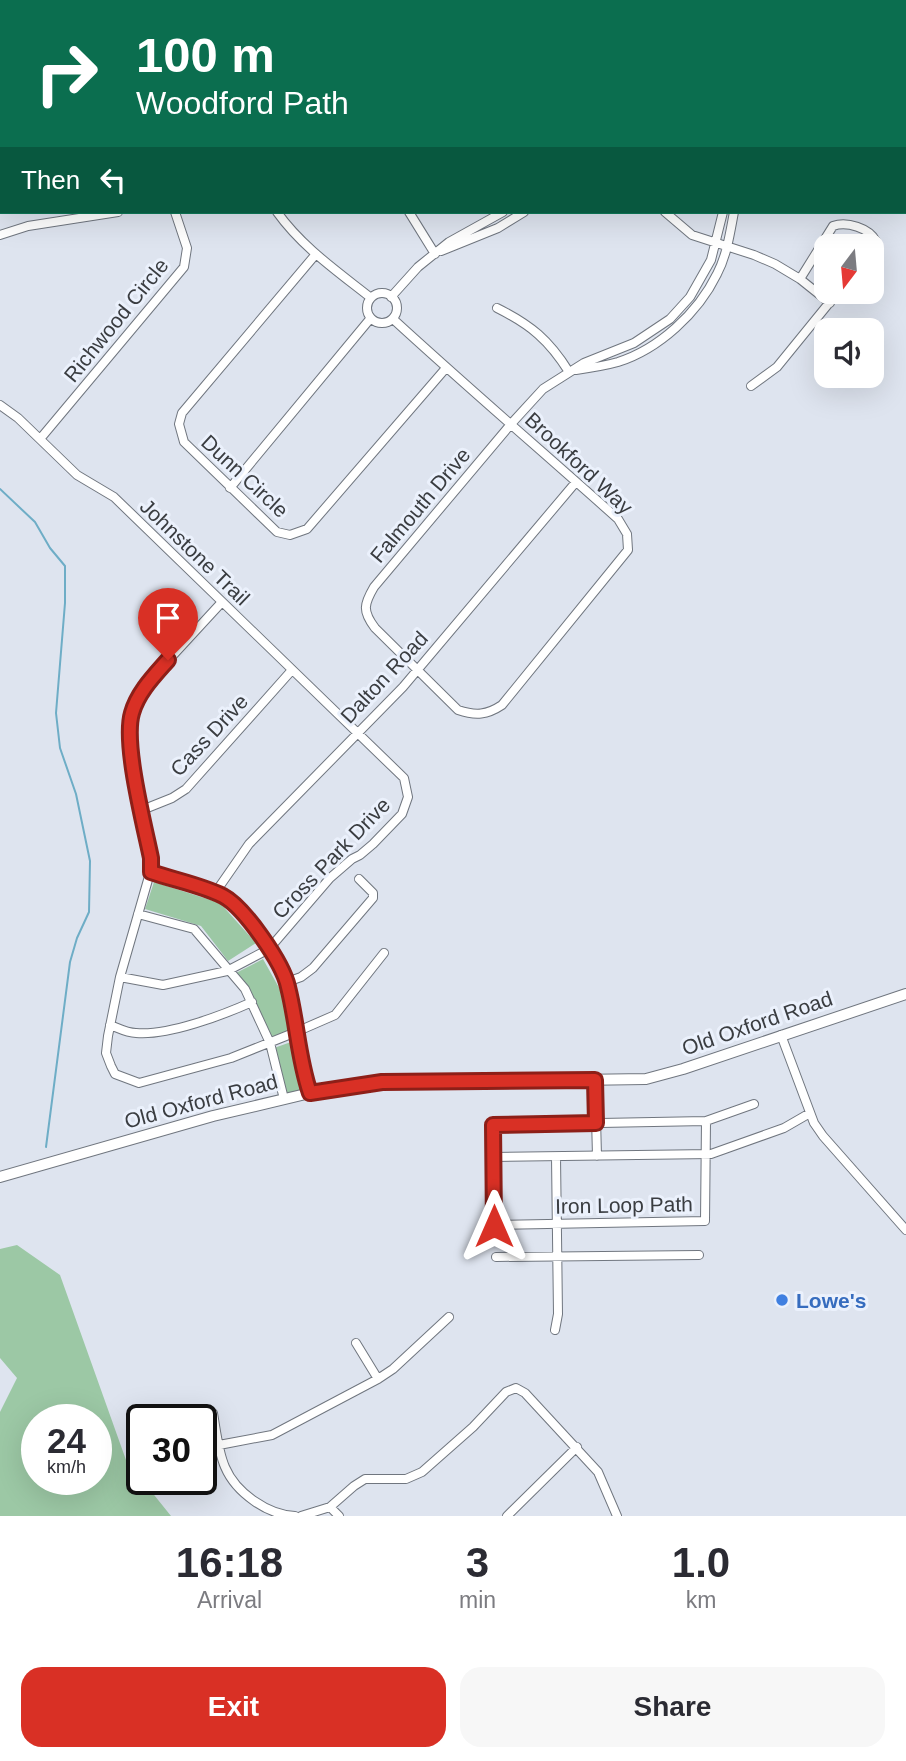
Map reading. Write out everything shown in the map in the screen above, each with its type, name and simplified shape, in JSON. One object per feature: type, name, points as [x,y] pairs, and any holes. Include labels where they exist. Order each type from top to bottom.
[{"type":"street","points":[[0,235],[28,226],[105,214]]},
{"type":"street","name":"Richwood Circle","points":[[40,439],[184,267],[187,248],[176,214]]},
{"type":"street","points":[[278,214],[316,254],[371,298]]},
{"type":"street","points":[[410,214],[435,254]]},
{"type":"street","points":[[391,297],[418,267],[463,233],[499,214]]},
{"type":"street","points":[[667,214],[692,235],[775,264],[814,290]]},
{"type":"street","name":"Falmouth Drive","points":[[418,670],[366,616],[366,600],[374,587],[543,389],[598,356],[622,349],[670,319],[701,279],[711,260],[723,214]]},
{"type":"street","name":"Falmouth Drive","points":[[569,372],[618,362],[644,351],[683,320],[705,294],[717,273],[727,246],[734,214]]},
{"type":"street","points":[[435,254],[498,228],[513,215]]},
{"type":"street","points":[[828,234],[833,226],[846,225],[871,234]]},
{"type":"street","name":"Dunn Circle","points":[[316,254],[182,413],[179,424],[184,442],[277,531],[290,535],[307,529],[446,368]]},
{"type":"street","points":[[800,279],[814,257]]},
{"type":"street","points":[[377,294],[391,297],[397,310],[393,318],[386,323],[377,323],[370,318],[366,308],[371,298],[377,294]]},
{"type":"street","points":[[751,386],[776,367],[829,304]]},
{"type":"street","points":[[497,308],[524,321],[552,348],[569,372]]},
{"type":"street","points":[[230,488],[370,318]]},
{"type":"street","name":"Brookford Way","points":[[393,318],[618,519],[627,534],[628,550],[502,705],[484,715],[458,710],[418,670]]},
{"type":"street","name":"Johnstone Trail","points":[[0,405],[18,418],[86,482],[114,497],[357,733]]},
{"type":"street","name":"Dalton Road","points":[[215,893],[249,844],[418,670],[576,482]]},
{"type":"street","points":[[222,602],[151,679],[132,714],[130,749],[151,858],[151,872],[120,977],[106,1053],[110,1066],[115,1074],[139,1083],[231,1058],[296,1032],[335,1015],[384,953]]},
{"type":"street","name":"Cass Drive","points":[[142,810],[186,789],[292,670]]},
{"type":"street","name":"Cross Park Drive","points":[[120,977],[163,985],[229,970],[270,949],[336,873],[373,844],[402,814],[408,797],[404,778],[357,733]]},
{"type":"street","points":[[151,872],[231,901],[242,911],[270,949],[287,982],[304,1077],[310,1093]]},
{"type":"street","points":[[287,982],[301,977],[313,968],[373,898],[369,887],[359,879]]},
{"type":"street","points":[[138,914],[194,929],[229,970],[252,1002],[270,1042],[284,1099]]},
{"type":"street","name":"Old Oxford Road","points":[[0,1177],[213,1116],[310,1093],[382,1082],[633,1080],[658,1076],[906,994]]},
{"type":"street","points":[[110,1025],[135,1033],[149,1032],[217,1017],[252,1002]]},
{"type":"street","points":[[781,1035],[810,1113],[822,1136],[906,1230]]},
{"type":"street","points":[[595,1080],[597,1156]]},
{"type":"street","points":[[596,1123],[706,1121],[754,1104]]},
{"type":"street","points":[[493,1157],[717,1153],[795,1123],[810,1113]]},
{"type":"street","points":[[706,1121],[706,1154]]},
{"type":"street","name":"Iron Loop Path","points":[[596,1123],[493,1125],[494,1226],[705,1222],[706,1154]]},
{"type":"street","points":[[555,1330],[558,1314],[556,1157]]},
{"type":"street","points":[[496,1257],[699,1255]]},
{"type":"street","points":[[219,1445],[272,1435],[378,1379],[449,1317]]},
{"type":"street","points":[[356,1343],[378,1379]]},
{"type":"street","points":[[301,1516],[330,1507],[365,1479],[406,1479],[422,1472],[473,1427],[506,1392],[516,1388],[525,1393],[598,1472],[617,1516]]},
{"type":"street","points":[[217,1434],[225,1469],[254,1501],[268,1510],[295,1516]]},
{"type":"street","points":[[507,1516],[577,1447]]},
{"type":"street","points":[[330,1507],[339,1516]]},
{"type":"green space","points":[[154,882],[220,903],[256,943],[228,961],[201,926],[145,909]]},
{"type":"green space","points":[[263,959],[282,993],[288,1031],[272,1038],[255,1001],[236,973]]},
{"type":"green space","points":[[291,1042],[301,1092],[286,1096],[274,1048]]},
{"type":"green space","points":[[17,1245],[60,1275],[106,1404],[21,1404],[21,1495],[112,1495],[112,1421],[126,1460],[126,1495],[154,1495],[171,1516],[0,1516],[0,1412],[17,1378],[0,1358],[0,1249]]},
{"type":"waterway","points":[[0,489],[35,522],[50,548],[65,566],[65,603],[56,713],[60,748],[76,794],[90,861],[89,912],[70,962],[46,1147]]},
{"type":"place","name":"Lowe's","points":[[782,1300]]},
{"type":"route","points":[[168,660],[142,693],[130,725],[130,749],[151,858],[151,872],[221,895],[231,901],[266,943],[288,984],[304,1077],[310,1093],[382,1082],[595,1080],[596,1123],[493,1125],[494,1226]]}]
